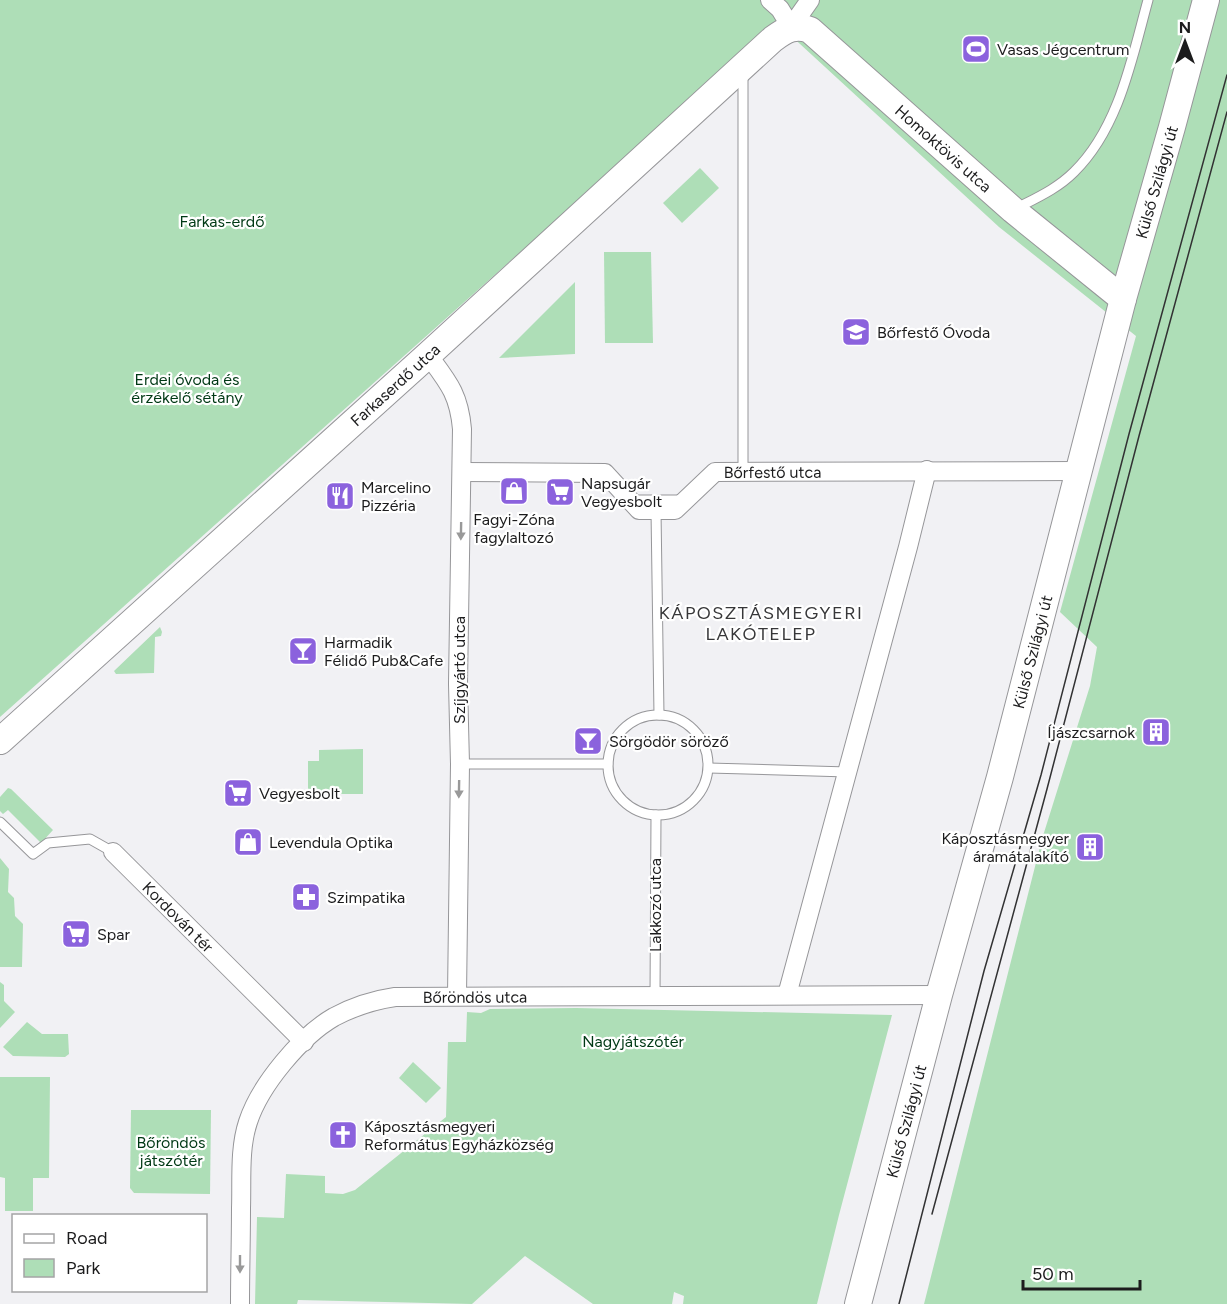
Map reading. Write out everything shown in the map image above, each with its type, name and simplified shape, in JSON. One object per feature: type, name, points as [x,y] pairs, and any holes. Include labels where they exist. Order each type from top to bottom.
[{"type":"street","points":[[770,0],[780,9],[791,27],[810,0]]},
{"type":"street","name":"Külső Szilágyi út","points":[[858,1304],[939,995],[1000,777],[1122,299],[1206,0]]},
{"type":"street","name":"Homoktövis utca","points":[[791,27],[797,26],[810,30],[1013,210],[1122,299]]},
{"type":"street","name":"Farkaserdő utca","points":[[0,741],[428,355],[743,66],[773,39],[791,27]]},
{"type":"street","name":"Szíjgyártó utca","points":[[428,355],[452,389],[460,407],[462,429],[457,995]]},
{"type":"street","points":[[787,995],[927,470]]},
{"type":"street","name":"Bőrfestő utca","points":[[656,511],[675,510],[715,472],[1077,471]]},
{"type":"street","points":[[462,472],[605,473],[639,510],[656,511]]},
{"type":"street","name":"Kordován tér","points":[[113,852],[304,1042]]},
{"type":"street","name":"Bőröndös utca","points":[[240,1304],[244,1144],[248,1122],[268,1083],[304,1042],[334,1017],[374,1000],[395,997],[939,995]]},
{"type":"lane","points":[[1013,210],[1056,187],[1074,172],[1091,151],[1105,128],[1127,76],[1148,0]]},
{"type":"lane","points":[[743,66],[743,472]]},
{"type":"lane","points":[[630,500],[685,500]]},
{"type":"lane","points":[[656,511],[659,715]]},
{"type":"lane","points":[[659,715],[673,717],[696,732],[706,749],[709,768],[706,783],[693,802],[676,812],[656,815],[642,813],[620,798],[613,787],[608,764],[612,746],[623,730],[634,721],[659,715]]},
{"type":"lane","points":[[460,764],[608,764]]},
{"type":"lane","points":[[709,768],[848,772]]},
{"type":"lane","name":"Lakkozó utca","points":[[655,996],[656,815]]},
{"type":"lane","name":"Kordován tér","points":[[0,822],[33,854],[48,843],[90,838],[113,852]]},
{"type":"green space","points":[[0,0],[1227,0],[1227,1304],[924,1304],[1042,839],[1090,686],[1097,647],[1060,612],[1136,336],[999,227],[775,21],[714,79],[0,717]]},
{"type":"green space","points":[[700,168],[719,188],[682,223],[663,203]]},
{"type":"green space","points":[[604,252],[651,252],[653,343],[605,343]]},
{"type":"green space","points":[[575,282],[575,354],[499,358]]},
{"type":"green space","points":[[160,627],[161,636],[155,637],[154,673],[116,674],[114,671]]},
{"type":"green space","points":[[363,749],[363,794],[308,794],[308,761],[319,761],[319,750]]},
{"type":"green space","points":[[8,788],[53,830],[41,843],[8,810],[3,814],[0,811],[0,797]]},
{"type":"green space","points":[[0,858],[9,869],[8,892],[14,898],[15,916],[23,924],[22,967],[0,967]]},
{"type":"green space","points":[[0,982],[4,985],[4,1001],[15,1012],[0,1028]]},
{"type":"green space","name":"Nagyjátszótér","points":[[576,1008],[892,1015],[817,1304],[683,1304],[684,1296],[674,1292],[672,1304],[593,1304],[525,1256],[472,1304],[298,1300],[297,1304],[255,1304],[257,1217],[284,1218],[286,1174],[325,1176],[325,1193],[343,1194],[355,1190],[446,1117],[448,1042],[466,1042],[467,1012],[481,1013],[490,1009]]},
{"type":"green space","points":[[27,1022],[42,1034],[68,1034],[69,1054],[65,1057],[13,1056],[3,1047]]},
{"type":"green space","points":[[413,1062],[441,1088],[426,1103],[399,1078]]},
{"type":"green space","points":[[0,1077],[50,1077],[49,1178],[33,1178],[33,1211],[5,1211],[5,1178],[0,1177]]},
{"type":"green space","name":"Bőröndös játszótér","points":[[131,1110],[211,1110],[210,1194],[134,1193],[130,1188]]},
{"type":"tram line","points":[[899,1304],[984,971],[1041,775],[1129,434],[1227,75]]},
{"type":"tram line","points":[[932,1214],[1227,112]]},
{"type":"place","name":"Vasas Jégcentrum","points":[[976,49]]},
{"type":"place","name":"Bőrfestő Óvoda","points":[[856,332]]},
{"type":"place","name":"Fagyi-Zóna fagylaltozó","points":[[514,491]]},
{"type":"place","name":"Napsugár Vegyesbolt","points":[[560,492]]},
{"type":"place","name":"Marcelino Pizzéria","points":[[340,496]]},
{"type":"place","name":"Harmadik Félidő Pub&Cafe","points":[[303,651]]},
{"type":"place","name":"Íjászcsarnok","points":[[1156,732]]},
{"type":"place","name":"Sörgödör söröző","points":[[588,741]]},
{"type":"place","name":"Vegyesbolt","points":[[238,793]]},
{"type":"place","name":"Levendula Optika","points":[[248,842]]},
{"type":"place","name":"Káposztásmegyer áramátalakító","points":[[1090,847]]},
{"type":"place","name":"Szimpatika","points":[[306,897]]},
{"type":"place","name":"Spar","points":[[76,934]]},
{"type":"place","name":"Káposztásmegyeri Református Egyházközség","points":[[343,1135]]},
{"type":"district","name":"KÁPOSZTÁSMEGYERI LAKÓTELEP","points":[[761,623]]},
{"type":"park label","name":"Farkas-erdő","points":[[222,221]]},
{"type":"park label","name":"Erdei óvoda és érzékelő sétány","points":[[187,388]]}]
